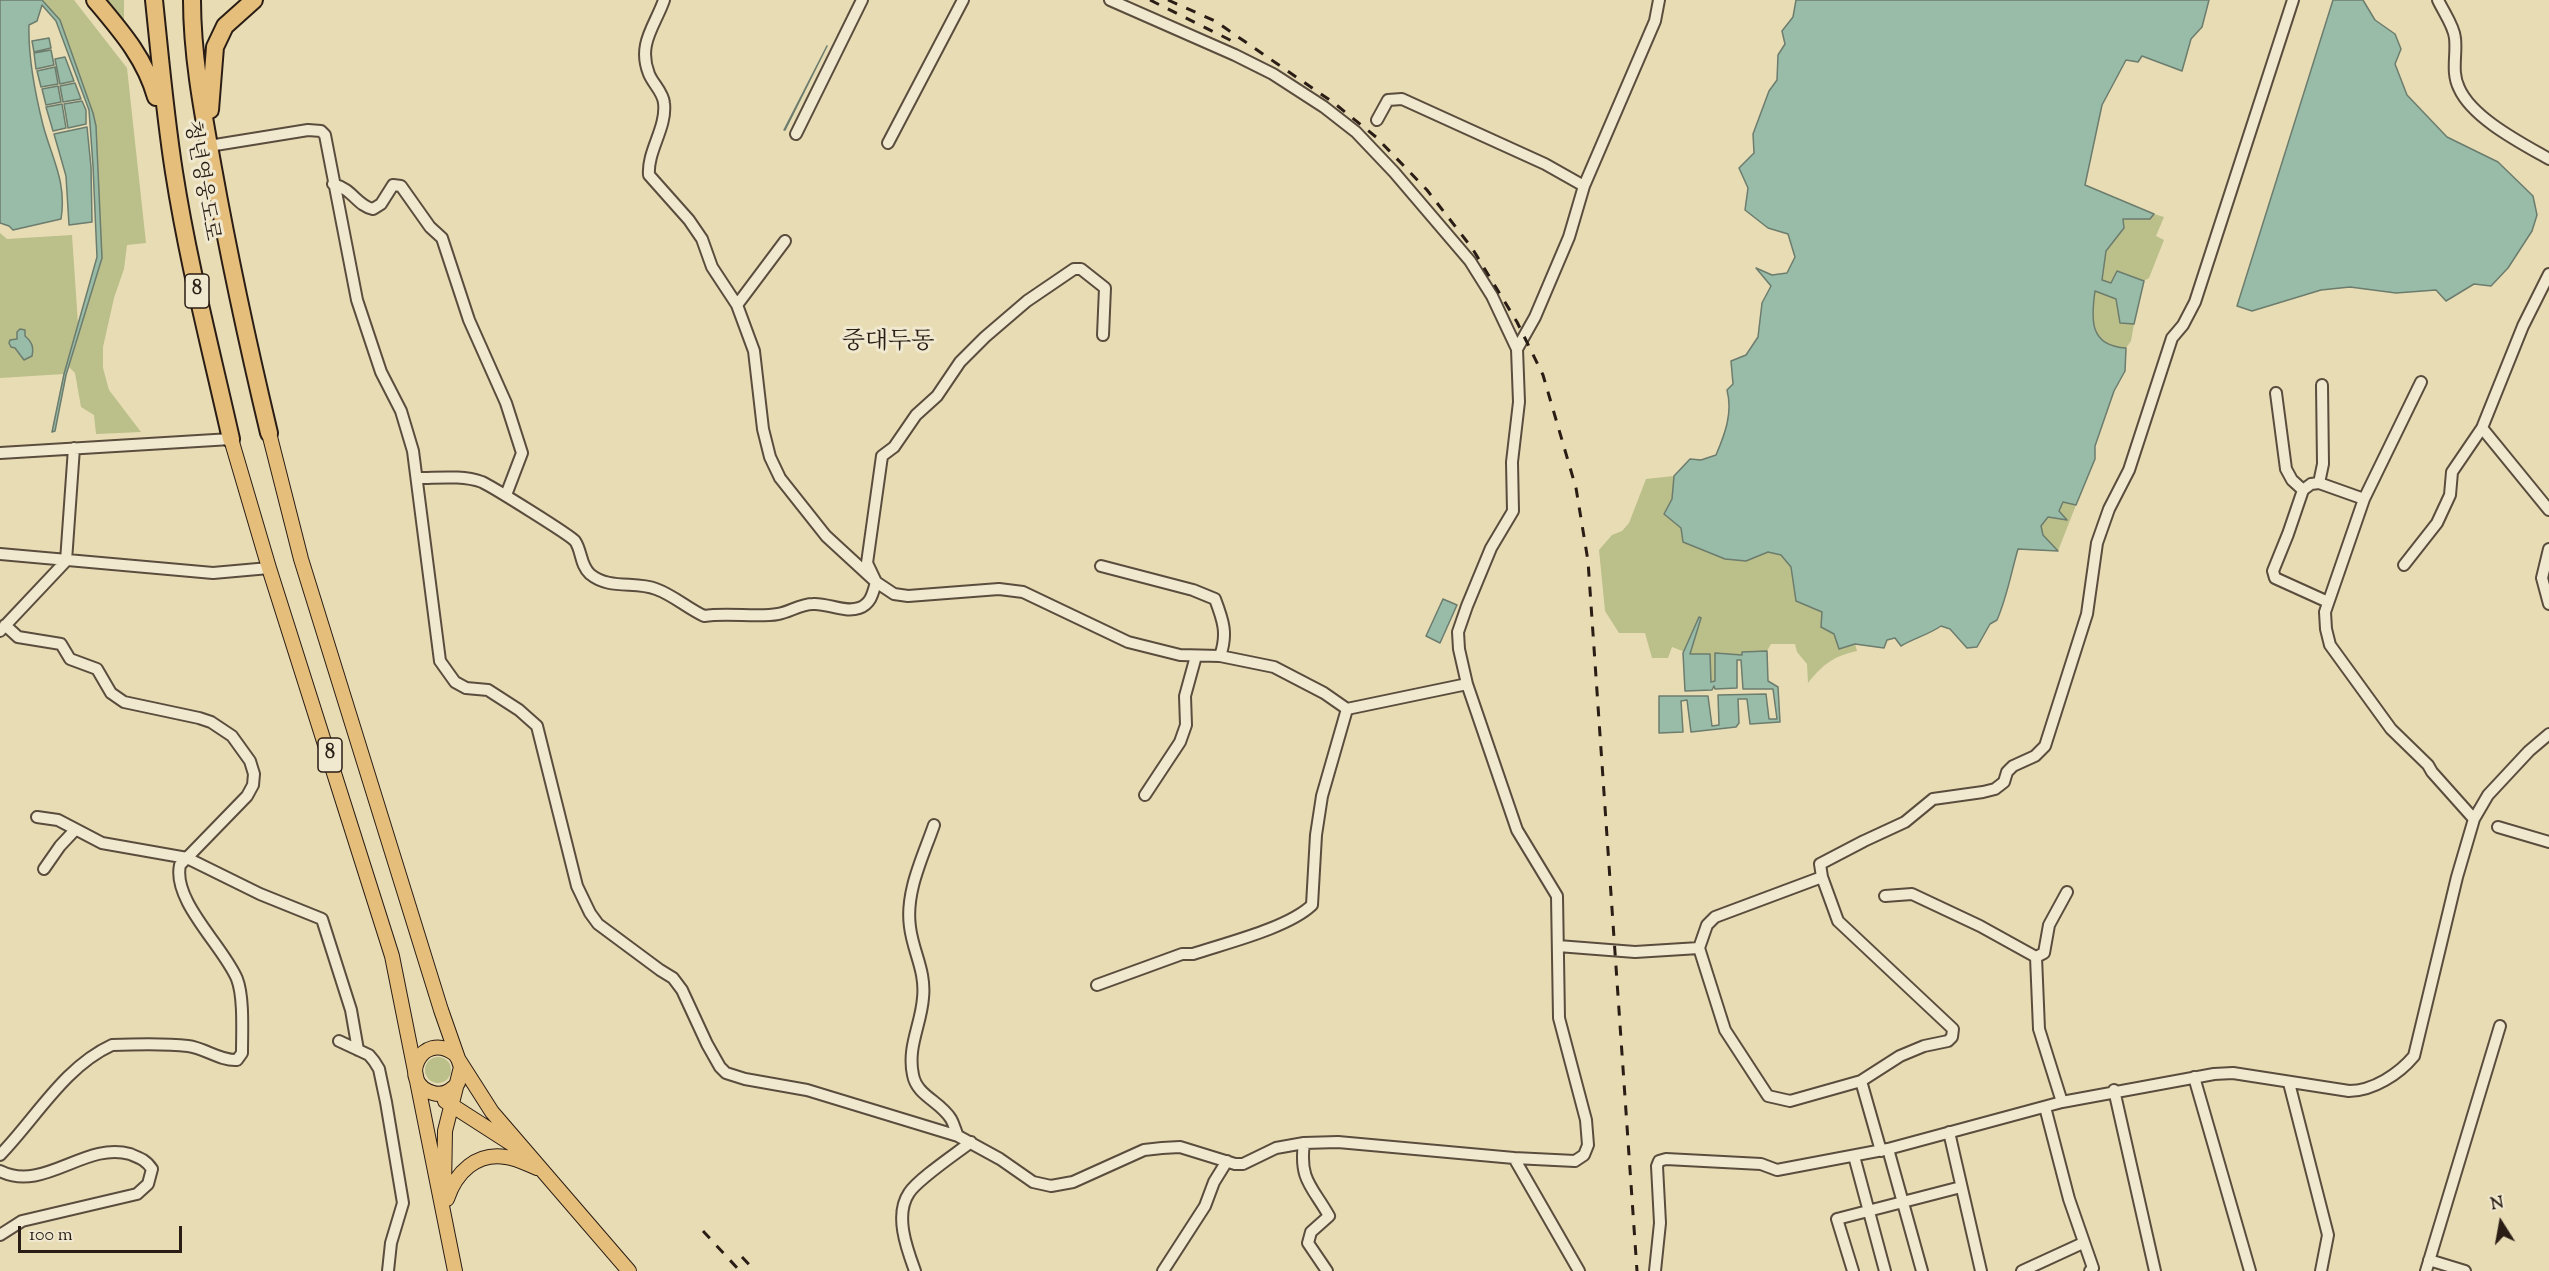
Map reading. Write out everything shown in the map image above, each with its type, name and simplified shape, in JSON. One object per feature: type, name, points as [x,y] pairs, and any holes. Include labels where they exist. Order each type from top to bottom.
[{"type":"highway","points":[[95,0],[134,46],[145,66],[170,142]]},
{"type":"highway","name":"청년영웅도로","points":[[153,0],[170,142],[194,275],[231,438]]},
{"type":"highway","name":"청년영웅도로","points":[[192,0],[196,59],[208,142],[243,322],[269,433]]},
{"type":"highway","points":[[208,142],[215,47],[225,26],[254,0]]},
{"type":"main road","name":"8","points":[[269,433],[301,559],[441,1011],[459,1060]]},
{"type":"main road","name":"8","points":[[231,438],[392,956],[408,1027],[415,1075],[454,1271]]},
{"type":"main road","points":[[526,1154],[423,1088],[415,1075],[417,1060],[427,1050],[434,1047],[449,1050],[459,1060],[492,1112],[526,1154],[629,1271]]},
{"type":"main road","points":[[430,1092],[446,1093],[458,1083],[461,1075],[459,1060]]},
{"type":"main road","name":"8","points":[[443,1212],[445,1131],[450,1104],[458,1083]]},
{"type":"main road","points":[[443,1212],[455,1180],[464,1168],[478,1160],[492,1156],[508,1157],[540,1169]]},
{"type":"street","points":[[664,0],[650,29],[646,45],[649,75],[661,94],[664,104],[660,134],[649,167],[649,175],[702,239],[712,267],[736,305],[754,351],[763,429],[770,457],[780,478],[825,536],[876,582],[894,594],[908,596],[999,589],[1023,592],[1128,642],[1180,655],[1220,656],[1274,667],[1324,693],[1347,709],[1467,684]]},
{"type":"street","points":[[796,134],[862,0]]},
{"type":"street","points":[[888,142],[963,0]]},
{"type":"street","points":[[208,142],[308,130],[321,131],[325,135],[357,300],[381,372],[401,411],[418,478],[440,661],[455,682],[466,688],[488,690],[519,710],[537,726],[577,886],[598,924],[674,978],[720,1068],[726,1073],[745,1079],[807,1090],[958,1136],[1033,1182],[1052,1186],[1073,1182],[1144,1150],[1180,1147],[1235,1164],[1243,1164],[1276,1148],[1304,1143],[1350,1143],[1514,1158],[1575,1161],[1584,1155],[1588,1145],[1586,1120],[1559,1018],[1557,896],[1517,830],[1467,684],[1459,649],[1458,632],[1480,572],[1513,511],[1512,462],[1519,402],[1517,349],[1492,296],[1470,261],[1394,172],[1356,132],[1324,107],[1273,74],[1110,0]]},
{"type":"street","points":[[1517,349],[1535,317],[1569,237],[1584,186],[1655,21],[1659,0]]},
{"type":"street","points":[[1822,877],[1715,917],[1707,925],[1699,948],[1725,1030],[1768,1096],[1790,1101],[1861,1081],[1900,1056],[1924,1046],[1948,1041],[1952,1037],[1953,1029],[1838,921],[1822,877],[1820,864],[1905,822],[1934,799],[1995,789],[2004,782],[2007,772],[2013,766],[2035,756],[2045,746],[2087,614],[2097,543],[2109,509],[2129,470],[2172,338],[2183,325],[2195,302],[2293,0]]},
{"type":"street","points":[[2438,0],[2455,36],[2454,71],[2459,88],[2476,109],[2510,136],[2549,159]]},
{"type":"street","points":[[1377,120],[1388,100],[1402,99],[1545,164],[1584,186]]},
{"type":"street","points":[[333,184],[345,187],[366,207],[373,209],[381,204],[393,184],[401,186],[430,227],[442,238],[469,320],[506,403],[522,453],[506,495]]},
{"type":"street","points":[[736,305],[784,241]]},
{"type":"street","points":[[418,478],[462,478],[481,482],[506,495],[574,540],[582,564],[602,581],[629,587],[653,588],[671,595],[704,616],[721,613],[778,614],[799,606],[814,604],[847,610],[857,609],[872,598],[876,582],[867,563],[882,456],[894,447],[916,415],[937,396],[960,362],[1027,301],[1074,269],[1081,269],[1105,288],[1103,335]]},
{"type":"street","points":[[2404,565],[2437,524],[2450,495],[2452,472],[2482,429],[2523,326],[2549,274]]},
{"type":"street","points":[[2421,382],[2364,499],[2325,612],[2326,629],[2330,645],[2391,729],[2428,765],[2474,819]]},
{"type":"street","points":[[2319,483],[2323,464],[2322,385]]},
{"type":"street","points":[[2276,393],[2286,469],[2292,480],[2303,490]]},
{"type":"street","points":[[2482,429],[2549,510]]},
{"type":"street","points":[[0,453],[231,438]]},
{"type":"street","points":[[0,1155],[73,1073],[102,1049],[112,1045],[188,1046],[229,1060],[237,1059],[242,1053],[240,989],[237,978],[200,923],[180,884],[178,874],[180,864],[247,796],[253,785],[254,774],[243,747],[232,736],[205,720],[124,702],[111,693],[97,669],[70,659],[61,644],[18,637],[3,628],[66,561],[74,448]]},
{"type":"street","points":[[2328,602],[2276,578],[2273,571],[2303,490],[2311,484],[2319,483],[2364,499]]},
{"type":"street","points":[[0,554],[213,573],[270,568]]},
{"type":"street","points":[[2548,556],[2542,578],[2549,604]]},
{"type":"street","points":[[1101,566],[1193,590],[1215,599],[1225,626],[1225,643],[1220,656]]},
{"type":"street","points":[[1145,795],[1180,742],[1186,725],[1185,696],[1196,656]]},
{"type":"street","points":[[1097,985],[1182,954],[1193,954],[1259,932],[1302,915],[1312,905],[1316,835],[1322,796],[1347,709]]},
{"type":"street","points":[[1655,1271],[1660,1222],[1657,1166],[1659,1161],[1665,1159],[1761,1164],[1777,1170],[1885,1150],[2114,1090],[2194,1077],[2234,1073],[2289,1083],[2361,1091],[2392,1075],[2414,1056],[2457,877],[2474,819],[2488,795],[2529,751],[2549,734]]},
{"type":"street","points":[[37,817],[58,820],[102,843],[187,858],[269,898],[322,919],[351,1010],[358,1050]]},
{"type":"street","points":[[934,825],[910,895],[910,930],[924,980],[921,1014],[912,1040],[913,1074],[917,1088],[950,1118],[958,1136]]},
{"type":"street","points":[[2498,827],[2549,842]]},
{"type":"street","points":[[45,869],[60,846],[75,830]]},
{"type":"street","points":[[2036,957],[2044,953],[2049,925],[2067,892]]},
{"type":"street","points":[[1885,896],[1912,894],[1980,926],[2036,957]]},
{"type":"street","points":[[1558,946],[1635,952],[1699,948]]},
{"type":"street","points":[[2036,957],[2039,1029],[2062,1102]]},
{"type":"street","points":[[2465,1271],[2427,1265],[2500,1026]]},
{"type":"street","points":[[339,1041],[369,1055],[379,1069],[403,1203],[391,1243],[388,1271]]},
{"type":"street","points":[[2194,1077],[2250,1271]]},
{"type":"street","points":[[1861,1081],[1903,1201],[1922,1271]]},
{"type":"street","points":[[2289,1083],[2328,1235],[2321,1271]]},
{"type":"street","points":[[2114,1090],[2155,1271]]},
{"type":"street","points":[[2046,1107],[2068,1199],[2093,1268],[2090,1271]]},
{"type":"street","points":[[1949,1132],[1981,1271]]},
{"type":"street","points":[[915,1271],[906,1246],[903,1227],[904,1206],[909,1193],[971,1142]]},
{"type":"street","points":[[1304,1143],[1302,1161],[1304,1178],[1316,1192],[1329,1216],[1311,1232],[1308,1243],[1327,1271]]},
{"type":"street","points":[[0,1171],[14,1176],[37,1175],[110,1151],[138,1157],[147,1161],[152,1169],[148,1184],[136,1194],[22,1221],[0,1235]]},
{"type":"street","points":[[1854,1156],[1886,1271]]},
{"type":"street","points":[[1514,1158],[1579,1271]]},
{"type":"street","points":[[1163,1271],[1205,1206],[1214,1182],[1227,1161]]},
{"type":"street","points":[[1852,1271],[1837,1219],[1961,1187]]},
{"type":"street","points":[[2022,1271],[2084,1243]]},
{"type":"shaded area","points":[[0,0],[42,0],[60,20],[96,126],[102,258],[66,375],[55,431],[52,432],[64,374],[97,257],[89,110],[56,21],[42,5],[37,21],[29,25],[30,50],[40,113],[58,171],[62,193],[61,219],[13,230],[0,223]]},
{"type":"shaded area","points":[[42,0],[74,0],[127,68],[146,243],[127,245],[124,269],[114,298],[103,347],[103,368],[109,390],[141,432],[96,434],[94,415],[81,407],[75,373],[69,367],[102,258],[96,126],[60,20]]},
{"type":"shaded area","points":[[105,0],[124,0],[124,26]]},
{"type":"shaded area","points":[[1796,0],[2209,0],[2202,27],[2191,39],[2182,71],[2142,56],[2138,62],[2126,60],[2102,105],[2085,185],[2154,214],[2150,219],[2123,219],[2124,228],[2106,251],[2102,280],[2111,283],[2117,271],[2144,281],[2134,324],[2120,323],[2116,299],[2095,291],[2093,321],[2095,329],[2105,342],[2126,348],[2125,371],[2114,391],[2095,446],[2095,459],[2076,505],[2063,502],[2059,511],[2067,520],[2048,517],[2041,526],[2043,535],[2058,551],[2018,549],[1997,620],[1990,624],[1977,647],[1967,648],[1950,629],[1941,626],[1901,646],[1895,638],[1887,640],[1884,648],[1855,644],[1839,649],[1834,634],[1821,627],[1822,612],[1796,601],[1791,567],[1781,555],[1768,552],[1746,561],[1725,559],[1683,542],[1681,528],[1664,514],[1672,499],[1674,476],[1690,459],[1701,460],[1716,455],[1722,439],[1729,415],[1727,390],[1733,384],[1731,361],[1746,355],[1758,337],[1762,303],[1771,286],[1756,268],[1772,275],[1787,273],[1795,257],[1788,234],[1768,228],[1745,210],[1748,188],[1739,168],[1754,153],[1753,134],[1769,91],[1777,80],[1778,55],[1785,44],[1782,31],[1793,17]]},
{"type":"shaded area","points":[[2333,0],[2363,0],[2375,20],[2395,34],[2401,49],[2395,64],[2407,95],[2447,137],[2498,162],[2533,196],[2537,215],[2532,231],[2508,268],[2491,286],[2474,284],[2446,301],[2436,290],[2396,293],[2350,287],[2321,290],[2252,311],[2237,306]]},
{"type":"shaded area","points":[[49,38],[51,48],[34,52],[32,41]]},
{"type":"shaded area","points":[[827,46],[785,130],[784,130]]},
{"type":"shaded area","points":[[51,50],[54,65],[36,69],[34,53]]},
{"type":"shaded area","points":[[65,57],[74,81],[60,84],[55,59]]},
{"type":"shaded area","points":[[55,67],[58,84],[41,87],[37,71]]},
{"type":"shaded area","points":[[75,83],[81,99],[63,102],[60,86]]},
{"type":"shaded area","points":[[58,86],[61,102],[46,105],[42,89]]},
{"type":"shaded area","points":[[82,101],[86,110],[86,124],[68,128],[64,104]]},
{"type":"shaded area","points":[[62,104],[66,128],[53,131],[46,107]]},
{"type":"shaded area","points":[[87,127],[91,167],[92,222],[69,225],[66,176],[54,134]]},
{"type":"shaded area","points":[[2154,214],[2164,217],[2156,236],[2164,240],[2149,278],[2144,281],[2117,271],[2111,283],[2102,280],[2106,251],[2124,228],[2123,219],[2149,219]]},
{"type":"shaded area","points":[[0,233],[7,239],[72,235],[78,324],[64,374],[0,378]]},
{"type":"shaded area","points":[[2095,290],[2116,299],[2120,323],[2134,324],[2131,341],[2126,348],[2105,342],[2095,329],[2093,311]]},
{"type":"shaded area","points":[[20,329],[25,330],[25,336],[33,347],[32,356],[24,360],[9,343],[10,340],[17,339],[17,332]]},
{"type":"shaded area","points":[[1674,476],[1672,499],[1664,514],[1681,528],[1683,542],[1725,559],[1746,561],[1768,552],[1781,555],[1791,567],[1796,601],[1822,612],[1855,644],[1857,651],[1842,655],[1830,662],[1808,683],[1807,664],[1797,652],[1795,644],[1771,644],[1767,651],[1743,652],[1742,655],[1715,654],[1715,682],[1711,683],[1690,654],[1701,618],[1685,652],[1672,647],[1668,658],[1652,658],[1645,633],[1619,633],[1605,611],[1599,550],[1612,535],[1622,531],[1629,523],[1646,479]]},
{"type":"shaded area","points":[[2063,502],[2076,505],[2058,551],[2043,535],[2041,526],[2048,517],[2066,520],[2059,511]]},
{"type":"shaded area","points":[[1443,599],[1457,605],[1440,643],[1426,636]]},
{"type":"shaded area","points":[[1699,617],[1701,618],[1690,654],[1710,654],[1711,682],[1715,681],[1715,653],[1742,655],[1742,652],[1767,651],[1768,681],[1778,687],[1780,722],[1750,724],[1747,699],[1738,699],[1739,723],[1736,727],[1691,732],[1687,700],[1681,701],[1683,732],[1659,733],[1659,696],[1708,696],[1712,726],[1719,725],[1718,695],[1766,694],[1769,719],[1777,719],[1773,689],[1743,689],[1741,660],[1737,660],[1737,688],[1715,689],[1714,686],[1712,690],[1685,691],[1683,653]]},
{"type":"shaded area","points":[[438,1057],[447,1061],[451,1070],[447,1079],[438,1083],[429,1079],[425,1070],[429,1061]]},
{"type":"railway","points":[[1150,0],[1232,41]]},
{"type":"railway","points":[[1168,0],[1215,21],[1334,103],[1376,137],[1427,190],[1472,248],[1517,322],[1543,375],[1576,488],[1588,561],[1637,1271]]},
{"type":"railway","points":[[703,1231],[740,1271]]},
{"type":"railway","points":[[742,1257],[755,1271]]},
{"type":"district","name":"중대두동","points":[[888,344]]}]
